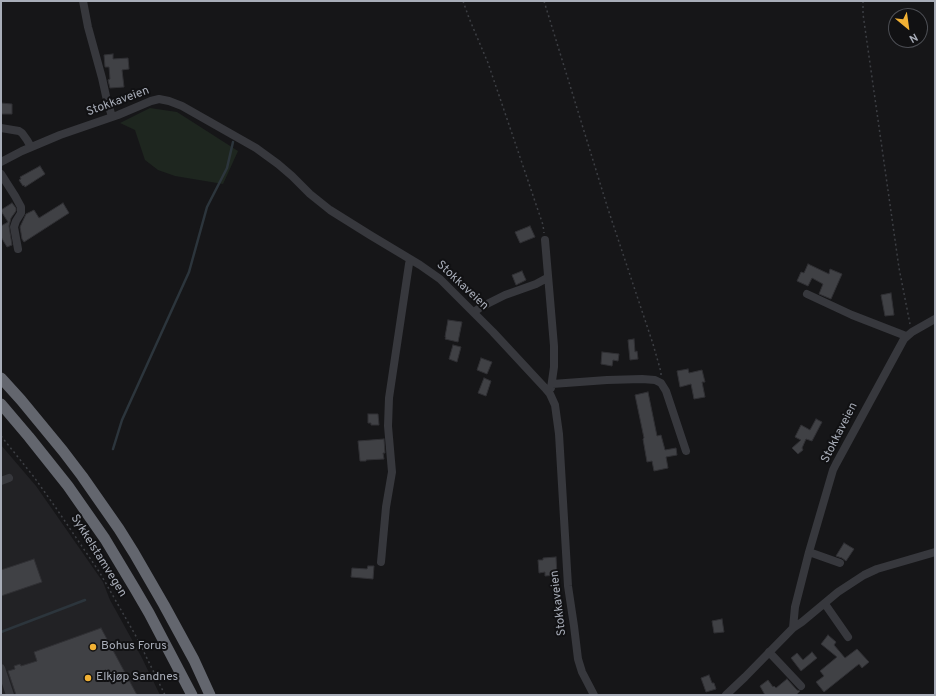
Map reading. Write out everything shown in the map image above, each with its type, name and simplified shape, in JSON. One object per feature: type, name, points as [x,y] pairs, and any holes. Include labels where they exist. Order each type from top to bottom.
[{"type":"highway","points":[[1,378],[63,451],[119,529],[164,605],[210,695]]},
{"type":"highway","points":[[1,404],[68,486],[104,539],[132,582],[192,695]]},
{"type":"street","points":[[83,1],[88,27],[112,117]]},
{"type":"street","name":"Stokkaveien","points":[[1,162],[60,135],[112,117],[145,103],[155,100],[164,100],[182,106],[256,148],[278,164],[310,194],[330,210],[410,260],[426,268],[440,279],[474,312],[550,394],[555,405],[559,434],[568,586],[578,659],[584,676],[594,695]]},
{"type":"street","points":[[1,128],[22,132],[31,147]]},
{"type":"street","points":[[1,174],[21,207],[21,213],[14,227],[18,249]]},
{"type":"street","points":[[545,240],[547,278],[554,346],[554,367],[550,394]]},
{"type":"street","points":[[381,562],[386,507],[392,472],[388,426],[389,398],[410,260]]},
{"type":"street","points":[[474,312],[506,295],[536,284],[547,278]]},
{"type":"street","points":[[807,294],[852,315],[909,334],[935,319]]},
{"type":"street","name":"Stokkaveien","points":[[793,628],[796,607],[809,552],[833,470],[900,346],[909,334]]},
{"type":"street","points":[[552,384],[607,380],[655,380],[661,383],[666,391],[686,451]]},
{"type":"street","points":[[809,552],[840,563]]},
{"type":"street","points":[[726,695],[793,628],[825,604],[838,592],[864,575],[877,569],[935,552]]},
{"type":"street","points":[[825,604],[848,637]]},
{"type":"street","points":[[770,652],[801,686]]},
{"type":"street","points":[[1,668],[10,695]]},
{"type":"path","points":[[463,1],[488,63],[540,218],[545,240]]},
{"type":"path","points":[[544,1],[605,201],[661,372],[661,383]]},
{"type":"path","points":[[863,1],[863,14],[909,334]]},
{"type":"path","name":"Sykkelstamvegen","points":[[1,436],[34,477],[100,573],[137,638],[166,695]]},
{"type":"shaded area","points":[[150,108],[177,112],[238,151],[223,184],[175,176],[158,170],[145,160],[135,130],[120,123]]},
{"type":"shaded area","points":[[1,445],[36,486],[103,582],[110,600],[141,656],[160,695],[1,695]]},
{"type":"building","points":[[113,54],[113,59],[128,58],[129,69],[122,70],[124,87],[110,88],[108,80],[110,79],[109,67],[105,67],[104,55]]},
{"type":"building","points":[[1,103],[12,104],[12,114],[1,114]]},
{"type":"building","points":[[40,166],[45,174],[25,187],[24,185],[23,186],[19,180],[21,179],[20,177]]},
{"type":"building","points":[[12,203],[16,208],[16,211],[11,218],[9,226],[12,245],[7,247],[1,237],[1,226],[8,222],[1,210]]},
{"type":"building","points":[[63,203],[69,213],[24,242],[20,227],[26,214],[34,210],[39,218]]},
{"type":"building","points":[[530,226],[535,237],[520,243],[515,232]]},
{"type":"building","points":[[808,264],[829,274],[830,269],[842,274],[831,299],[819,294],[823,284],[812,278],[808,286],[797,281],[801,272],[804,273]]},
{"type":"building","points":[[522,271],[526,280],[516,285],[512,275]]},
{"type":"building","points":[[891,293],[894,315],[885,316],[881,295]]},
{"type":"building","points":[[448,320],[462,322],[458,342],[445,339]]},
{"type":"building","points":[[634,339],[635,352],[637,351],[638,359],[630,360],[628,340]]},
{"type":"building","points":[[453,345],[461,347],[457,362],[449,359]]},
{"type":"building","points":[[602,352],[619,354],[618,361],[613,360],[612,366],[601,364]]},
{"type":"building","points":[[481,358],[492,362],[487,374],[477,370]]},
{"type":"building","points":[[688,369],[689,373],[702,370],[705,382],[702,382],[705,397],[694,399],[691,384],[680,387],[677,371]]},
{"type":"building","points":[[484,378],[491,381],[486,396],[478,393]]},
{"type":"building","points":[[648,392],[657,436],[661,435],[665,450],[676,448],[677,455],[666,457],[668,468],[654,471],[652,461],[647,462],[644,438],[635,395]]},
{"type":"building","points":[[368,414],[378,414],[379,425],[371,425],[371,423],[368,423]]},
{"type":"building","points":[[816,419],[822,422],[812,441],[806,439],[802,448],[803,450],[798,454],[792,448],[801,440],[795,437],[801,425],[810,430]]},
{"type":"building","points":[[384,439],[384,459],[360,461],[358,441]]},
{"type":"building","points":[[844,543],[854,549],[846,561],[836,556]]},
{"type":"building","points":[[556,557],[557,575],[545,576],[545,572],[539,573],[538,560]]},
{"type":"building","points":[[34,559],[42,582],[1,596],[1,570]]},
{"type":"building","points":[[368,566],[374,566],[373,579],[351,577],[352,568],[367,569]]},
{"type":"building","points":[[722,619],[724,632],[714,633],[712,621]]},
{"type":"building","points":[[101,628],[137,695],[16,695],[8,671],[15,669],[14,666],[20,664],[21,666],[37,661],[34,652]]},
{"type":"building","points":[[828,635],[836,642],[834,645],[845,658],[857,649],[869,662],[862,668],[859,664],[824,692],[816,682],[824,676],[820,671],[837,657],[821,644]]},
{"type":"building","points":[[812,652],[817,658],[801,671],[791,658],[797,653],[803,660]]},
{"type":"building","points":[[709,675],[716,689],[706,692],[701,678]]},
{"type":"building","points":[[787,679],[797,690],[800,691],[796,695],[765,695],[760,686],[768,680],[773,687],[774,686],[776,688]]},
{"type":"waterway","points":[[113,449],[122,420],[189,272],[207,207],[227,168],[233,142]]},
{"type":"waterway","points":[[1,632],[85,600]]},
{"type":"place","name":"Bohus Forus","points":[[93,647]]},
{"type":"place","name":"Elkjøp Sandnes","points":[[88,678]]}]
